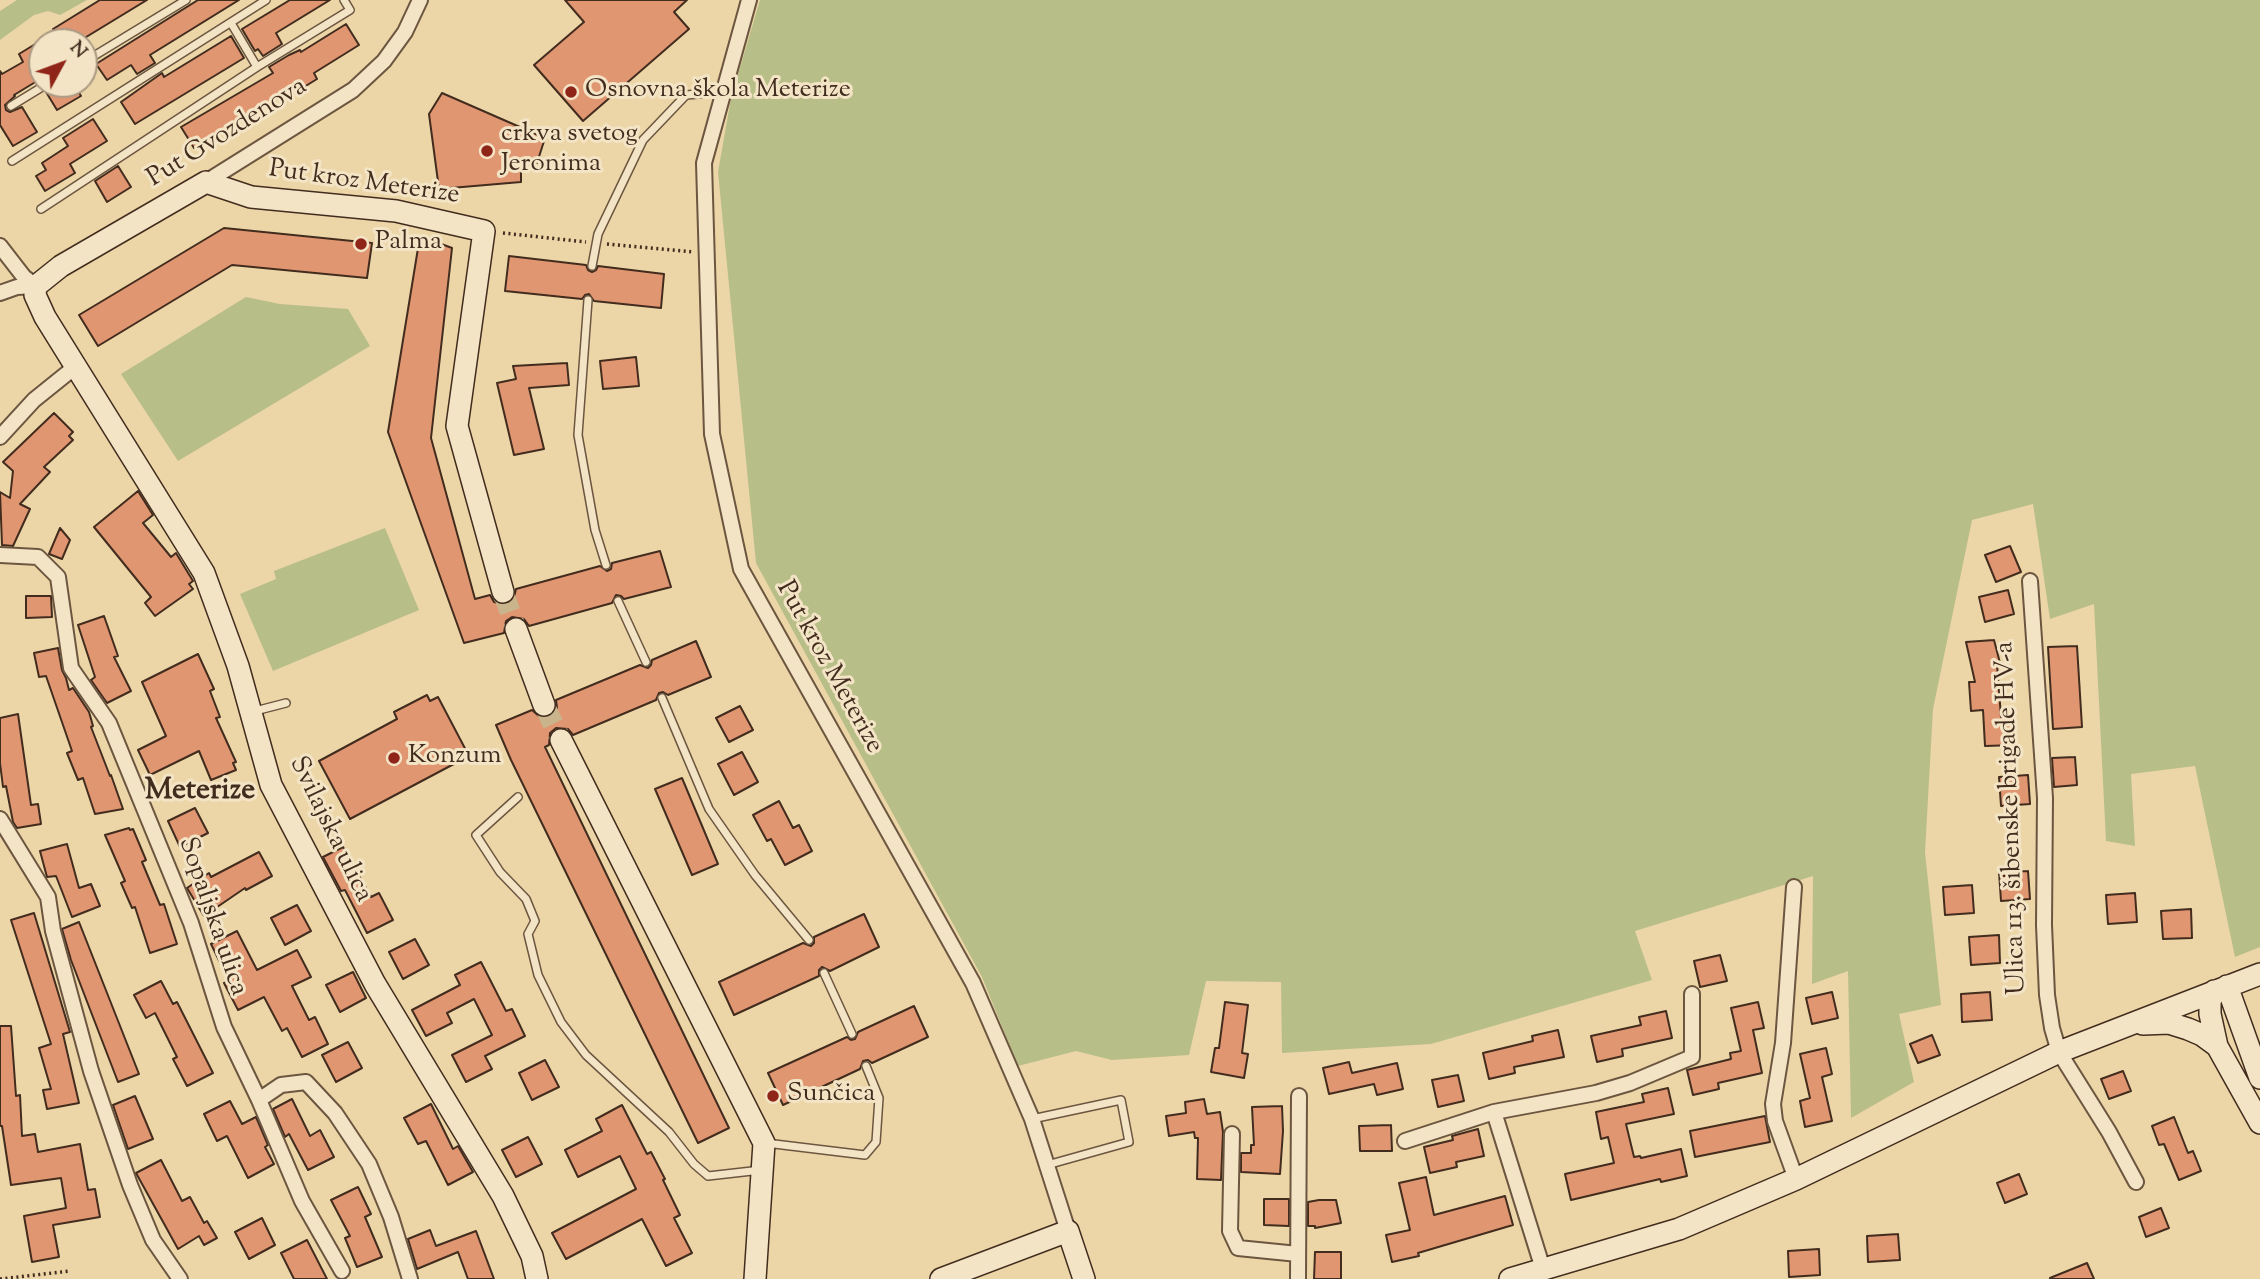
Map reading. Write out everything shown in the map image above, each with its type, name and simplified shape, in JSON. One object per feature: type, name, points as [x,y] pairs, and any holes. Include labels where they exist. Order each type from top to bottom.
[{"type":"street","name":"Put Gvozdenova","points":[[0,293],[17,287],[36,286],[61,266],[206,182],[353,90],[384,61],[405,32],[420,0]]},
{"type":"street","name":"Put kroz Meterize","points":[[750,0],[704,163],[712,435],[741,569],[973,983],[1032,1119],[1084,1279]]},
{"type":"street","name":"Put kroz Meterize","points":[[206,182],[251,197],[396,211],[484,231],[457,426],[503,592]]},
{"type":"street","points":[[0,246],[24,277],[36,286]]},
{"type":"street","name":"Svilajska ulica","points":[[36,286],[37,303],[204,573],[231,644],[271,785],[375,984],[503,1196],[532,1256],[537,1279]]},
{"type":"street","points":[[0,437],[34,400],[75,367]]},
{"type":"street","name":"Sopaljska ulica","points":[[0,555],[38,557],[58,577],[71,668],[109,723],[191,923],[224,1027],[259,1100],[302,1202],[342,1271]]},
{"type":"street","name":"Ulica 113. šibenske brigade HV-a","points":[[2030,580],[2045,798],[2044,925],[2047,995],[2052,1028],[2059,1052],[2109,1132],[2136,1182]]},
{"type":"street","points":[[516,629],[544,705]]},
{"type":"street","points":[[561,740],[764,1143],[755,1279]]},
{"type":"street","points":[[0,819],[48,897],[53,931],[91,1071],[130,1185],[153,1240],[180,1279]]},
{"type":"street","points":[[1794,887],[1783,1044],[1773,1104],[1775,1121],[1796,1179]]},
{"type":"street","points":[[1510,1279],[1679,1229],[1796,1179],[2059,1052],[2260,974]]},
{"type":"street","points":[[2220,989],[2210,1002],[2217,1046],[2260,1123]]},
{"type":"street","points":[[2220,989],[2260,1078]]},
{"type":"street","points":[[1405,1141],[1494,1112],[1596,1093],[1630,1083],[1692,1058],[1692,994]]},
{"type":"street","points":[[2130,1024],[2169,1023],[2202,1035],[2217,1046]]},
{"type":"street","points":[[259,1100],[281,1085],[306,1082],[335,1113],[369,1164],[391,1217],[410,1279]]},
{"type":"street","points":[[1298,1279],[1299,1096]]},
{"type":"street","points":[[1494,1112],[1543,1269]]},
{"type":"street","points":[[1232,1134],[1230,1231],[1238,1248],[1298,1254]]},
{"type":"street","points":[[941,1279],[1068,1231]]},
{"type":"lane","points":[[98,53],[186,0]]},
{"type":"lane","points":[[12,161],[267,0]]},
{"type":"lane","points":[[41,209],[257,67],[350,10],[344,0]]},
{"type":"lane","points":[[231,23],[257,67]]},
{"type":"lane","points":[[592,266],[598,234],[643,141],[686,95],[723,92]]},
{"type":"lane","points":[[12,106],[28,96]]},
{"type":"lane","points":[[588,300],[578,435],[595,530],[606,565]]},
{"type":"lane","points":[[618,601],[646,662]]},
{"type":"lane","points":[[662,698],[709,809],[755,875],[808,940]]},
{"type":"lane","points":[[251,712],[286,703]]},
{"type":"lane","points":[[519,797],[476,835],[500,872],[526,899],[535,921],[528,934],[538,975],[561,1022],[586,1055],[669,1132],[694,1164],[708,1176],[762,1170]]},
{"type":"lane","points":[[824,973],[852,1034]]},
{"type":"lane","points":[[764,1143],[865,1155],[876,1142],[879,1098],[866,1066]]},
{"type":"lane","points":[[1032,1119],[1121,1100],[1129,1142],[1047,1166]]},
{"type":"path","points":[[0,1279],[69,1271]]},
{"type":"green space","points":[[17,0],[87,0],[60,15],[48,11],[34,15],[0,40],[0,11]]},
{"type":"green space","points":[[760,0],[2260,0],[2260,947],[2235,957],[2195,766],[2131,774],[2135,846],[2106,841],[2094,604],[2050,619],[2033,504],[1972,520],[1933,709],[1925,852],[1941,1005],[1899,1014],[1914,1082],[1851,1118],[1848,971],[1812,984],[1813,876],[1635,931],[1652,980],[1431,1044],[1282,1053],[1281,982],[1206,981],[1189,1055],[1112,1060],[1076,1051],[1018,1066],[982,977],[756,563],[718,172],[731,98]]},
{"type":"green space","points":[[246,297],[280,304],[348,309],[370,346],[178,461],[121,374]]},
{"type":"green space","points":[[385,528],[419,610],[273,671],[240,594],[276,579],[274,571]]},
{"type":"building","points":[[100,0],[147,0],[98,30],[55,28]]},
{"type":"building","points":[[198,0],[239,0],[150,55],[155,63],[137,74],[131,65],[107,80],[98,63]]},
{"type":"building","points":[[290,0],[330,0],[276,33],[282,44],[263,56],[258,49],[255,51],[242,29]]},
{"type":"building","points":[[565,0],[687,0],[674,12],[689,29],[583,121],[534,65],[584,22]]},
{"type":"building","points":[[346,24],[359,45],[314,73],[317,79],[288,97],[285,94],[194,148],[181,127],[273,73],[269,67],[289,55],[300,50],[301,52]]},
{"type":"building","points":[[231,36],[244,58],[135,124],[121,102],[162,73],[164,77]]},
{"type":"building","points":[[28,48],[28,86],[14,95],[5,105],[6,110],[10,112],[22,107],[37,132],[13,146],[0,125],[0,71],[2,74],[23,62],[19,54]]},
{"type":"building","name":"crkva svetog Jeronima","points":[[442,93],[545,138],[537,163],[521,164],[521,182],[439,189],[429,114]]},
{"type":"building","points":[[50,98],[78,98],[57,110]]},
{"type":"building","points":[[93,119],[107,141],[70,164],[75,173],[45,191],[36,176],[46,170],[42,163],[68,146],[63,138]]},
{"type":"building","points":[[118,166],[131,187],[107,202],[95,181]]},
{"type":"building","points":[[224,228],[372,243],[367,278],[232,265],[98,346],[79,315]]},
{"type":"building","points":[[420,236],[452,248],[431,438],[475,599],[490,595],[494,602],[506,605],[513,601],[516,589],[600,566],[607,571],[611,569],[612,563],[660,551],[671,587],[624,599],[616,595],[612,603],[529,626],[524,619],[512,617],[506,621],[504,633],[464,643],[388,432]]},
{"type":"building","points":[[509,256],[586,265],[592,272],[598,266],[664,274],[661,308],[594,301],[589,294],[582,299],[505,291]]},
{"type":"building","points":[[636,357],[639,386],[603,389],[600,361]]},
{"type":"building","points":[[567,363],[569,385],[529,388],[544,449],[514,455],[497,383],[516,379],[513,366]]},
{"type":"building","points":[[54,413],[73,432],[69,436],[73,440],[44,467],[50,472],[20,504],[30,509],[13,546],[2,545],[0,492],[10,498],[13,471],[3,462]]},
{"type":"building","points":[[138,491],[153,515],[143,523],[171,557],[176,553],[193,581],[189,584],[193,589],[155,616],[145,603],[151,597],[94,527]]},
{"type":"building","points":[[60,528],[70,540],[62,559],[49,554]]},
{"type":"building","points":[[2010,546],[2021,572],[1996,582],[1985,555]]},
{"type":"building","points":[[2008,590],[2014,614],[1985,622],[1979,597]]},
{"type":"building","points":[[26,596],[51,596],[52,617],[26,618]]},
{"type":"building","points":[[104,616],[118,656],[114,657],[131,691],[107,703],[91,680],[95,677],[78,625]]},
{"type":"building","points":[[1994,640],[2000,663],[1997,664],[2001,717],[2013,716],[2015,745],[1985,746],[1983,710],[1971,711],[1969,682],[1975,682],[1966,642]]},
{"type":"building","points":[[696,641],[711,677],[668,695],[659,693],[656,700],[573,735],[568,729],[556,728],[550,733],[549,745],[545,747],[729,1128],[698,1143],[496,725],[532,710],[541,718],[549,717],[557,708],[556,700],[640,665],[648,668],[652,660]]},
{"type":"building","points":[[2077,646],[2082,727],[2053,729],[2048,647]]},
{"type":"building","points":[[58,648],[69,690],[73,688],[89,712],[93,726],[91,727],[123,809],[95,814],[83,778],[78,780],[67,753],[72,751],[46,676],[39,677],[34,653]]},
{"type":"building","points":[[198,654],[214,689],[210,691],[220,717],[216,718],[236,762],[233,763],[236,770],[211,780],[199,751],[150,775],[138,750],[166,736],[142,682]]},
{"type":"building","name":"Konzum","points":[[427,695],[430,701],[438,697],[469,756],[350,819],[319,761],[397,719],[394,712]]},
{"type":"building","points":[[740,706],[753,730],[729,742],[716,718]]},
{"type":"building","points":[[18,714],[31,805],[38,804],[41,824],[17,828],[13,822],[6,786],[3,787],[0,718]]},
{"type":"building","points":[[742,752],[758,782],[734,795],[718,764]]},
{"type":"building","points":[[2075,757],[2077,785],[2054,787],[2052,758]]},
{"type":"building","points":[[2028,775],[2030,804],[2001,806],[1999,777]]},
{"type":"building","points":[[682,778],[718,864],[692,875],[655,789]]},
{"type":"building","points":[[779,801],[793,828],[799,825],[812,851],[785,865],[771,839],[767,841],[753,815]]},
{"type":"building","points":[[195,808],[208,833],[180,847],[168,821]]},
{"type":"building","points":[[133,829],[146,860],[142,862],[160,905],[164,904],[177,944],[150,953],[135,907],[132,908],[121,883],[125,881],[105,835]]},
{"type":"building","points":[[67,844],[79,888],[91,884],[100,906],[72,917],[56,876],[47,877],[40,851]]},
{"type":"building","points":[[343,847],[371,897],[379,893],[393,920],[367,933],[345,890],[341,891],[323,857]]},
{"type":"building","points":[[259,852],[272,876],[246,890],[245,888],[204,916],[187,888],[209,873],[211,877]]},
{"type":"building","points":[[2028,871],[2030,899],[2001,901],[1999,872]]},
{"type":"building","points":[[1972,885],[1974,913],[1945,915],[1943,887]]},
{"type":"building","points":[[2135,893],[2137,922],[2108,924],[2106,895]]},
{"type":"building","points":[[297,905],[311,931],[285,945],[271,918]]},
{"type":"building","points":[[2191,909],[2192,938],[2163,939],[2161,911]]},
{"type":"building","points":[[34,913],[70,1032],[63,1034],[79,1103],[47,1109],[43,1090],[51,1089],[39,1048],[51,1044],[11,920]]},
{"type":"building","points":[[864,914],[879,947],[830,971],[822,967],[819,976],[734,1015],[719,982],[803,943],[811,946],[814,937]]},
{"type":"building","points":[[79,922],[139,1074],[118,1082],[71,960],[62,929]]},
{"type":"building","points":[[237,931],[257,970],[297,950],[311,977],[292,986],[309,1020],[315,1017],[328,1044],[302,1057],[287,1028],[282,1031],[264,997],[238,1010],[224,983],[229,981],[211,944]]},
{"type":"building","points":[[1999,935],[2000,963],[1971,965],[1969,937]]},
{"type":"building","points":[[415,939],[429,965],[403,979],[389,952]]},
{"type":"building","points":[[1720,955],[1727,981],[1700,987],[1694,961]]},
{"type":"building","points":[[481,962],[506,1011],[512,1009],[525,1036],[485,1056],[492,1069],[466,1082],[452,1055],[492,1035],[474,999],[447,1013],[452,1023],[426,1036],[412,1010],[460,985],[455,975]]},
{"type":"building","points":[[353,972],[366,998],[340,1012],[326,985]]},
{"type":"building","points":[[161,981],[173,1004],[177,1002],[213,1073],[187,1086],[173,1059],[177,1057],[155,1013],[146,1018],[134,995]]},
{"type":"building","points":[[1832,992],[1838,1018],[1812,1024],[1806,998]]},
{"type":"building","points":[[1990,992],[1992,1020],[1962,1022],[1961,994]]},
{"type":"building","points":[[1225,1002],[1248,1005],[1242,1053],[1248,1054],[1244,1078],[1211,1072],[1215,1048],[1219,1048]]},
{"type":"building","points":[[1758,1002],[1764,1028],[1753,1030],[1762,1073],[1718,1083],[1719,1089],[1693,1095],[1687,1070],[1731,1059],[1730,1053],[1741,1051],[1731,1008]]},
{"type":"building","points":[[914,1006],[928,1037],[872,1063],[863,1061],[860,1069],[783,1105],[768,1073],[847,1037],[855,1039],[858,1032]]},
{"type":"building","points":[[1666,1011],[1672,1038],[1622,1049],[1623,1056],[1597,1062],[1591,1036],[1641,1025],[1639,1017]]},
{"type":"building","points":[[0,1026],[11,1026],[22,1136],[35,1134],[38,1152],[80,1144],[88,1190],[95,1189],[100,1217],[53,1225],[59,1257],[32,1262],[24,1216],[66,1208],[61,1178],[11,1185],[0,1126]]},
{"type":"building","points":[[1558,1030],[1564,1057],[1514,1067],[1515,1073],[1489,1079],[1483,1053],[1533,1041],[1532,1036]]},
{"type":"building","points":[[1932,1035],[1940,1055],[1918,1063],[1910,1044]]},
{"type":"building","points":[[348,1042],[362,1068],[336,1082],[322,1055]]},
{"type":"building","points":[[1826,1048],[1832,1074],[1822,1077],[1832,1121],[1805,1127],[1800,1101],[1810,1098],[1800,1054]]},
{"type":"building","points":[[545,1060],[559,1087],[532,1100],[519,1073]]},
{"type":"building","points":[[1349,1062],[1352,1073],[1397,1063],[1403,1089],[1377,1095],[1374,1084],[1329,1094],[1323,1068]]},
{"type":"building","points":[[2123,1071],[2131,1091],[2109,1099],[2101,1079]]},
{"type":"building","points":[[1458,1075],[1464,1101],[1438,1107],[1432,1080]]},
{"type":"building","points":[[1668,1088],[1674,1114],[1626,1124],[1634,1157],[1641,1158],[1681,1149],[1687,1176],[1661,1182],[1660,1179],[1571,1200],[1565,1174],[1614,1163],[1608,1137],[1601,1139],[1596,1112],[1644,1102],[1642,1094]]},
{"type":"building","points":[[135,1096],[153,1139],[128,1149],[113,1105]]},
{"type":"building","points":[[292,1099],[310,1136],[320,1130],[334,1157],[308,1170],[289,1134],[285,1137],[273,1109]]},
{"type":"building","points":[[1204,1099],[1207,1114],[1220,1112],[1223,1132],[1221,1180],[1197,1179],[1198,1138],[1195,1138],[1194,1132],[1169,1136],[1166,1116],[1186,1113],[1185,1102]]},
{"type":"building","points":[[230,1101],[242,1124],[256,1117],[268,1145],[265,1147],[274,1164],[248,1178],[227,1136],[217,1141],[204,1114]]},
{"type":"building","points":[[431,1104],[453,1149],[458,1146],[473,1172],[448,1185],[426,1141],[418,1144],[404,1118]]},
{"type":"building","points":[[622,1105],[647,1154],[651,1152],[665,1179],[663,1180],[680,1215],[674,1218],[692,1253],[666,1266],[642,1219],[566,1259],[552,1233],[636,1189],[620,1156],[578,1177],[565,1150],[602,1131],[596,1119]]},
{"type":"building","points":[[1282,1106],[1280,1174],[1241,1172],[1241,1153],[1251,1153],[1251,1145],[1254,1145],[1252,1107]]},
{"type":"building","points":[[1765,1116],[1770,1142],[1695,1157],[1690,1131]]},
{"type":"building","points":[[2174,1117],[2188,1153],[2193,1151],[2201,1171],[2179,1180],[2164,1144],[2159,1145],[2152,1126]]},
{"type":"building","points":[[1391,1125],[1392,1151],[1360,1151],[1359,1126]]},
{"type":"building","points":[[1478,1129],[1484,1156],[1456,1162],[1457,1167],[1430,1173],[1424,1147],[1453,1140],[1452,1136]]},
{"type":"building","points":[[528,1137],[542,1164],[516,1177],[502,1150]]},
{"type":"building","points":[[161,1160],[182,1201],[190,1197],[204,1223],[207,1221],[217,1238],[204,1245],[199,1236],[178,1249],[136,1173]]},
{"type":"building","points":[[2019,1174],[2027,1194],[2005,1203],[1997,1183]]},
{"type":"building","points":[[1426,1177],[1434,1215],[1505,1196],[1513,1225],[1418,1253],[1419,1256],[1392,1262],[1386,1235],[1410,1230],[1399,1183]]},
{"type":"building","points":[[358,1187],[371,1214],[365,1217],[382,1257],[357,1267],[345,1238],[350,1236],[331,1200]]},
{"type":"building","points":[[1264,1199],[1289,1199],[1289,1226],[1264,1225]]},
{"type":"building","points":[[1336,1200],[1341,1223],[1315,1228],[1308,1226],[1308,1202]]},
{"type":"building","points":[[2161,1208],[2169,1228],[2146,1237],[2139,1217]]},
{"type":"building","points":[[262,1218],[275,1245],[249,1259],[235,1232]]},
{"type":"building","points":[[430,1230],[436,1246],[476,1231],[494,1279],[468,1279],[458,1252],[417,1269],[408,1239]]},
{"type":"building","points":[[1898,1234],[1900,1260],[1868,1262],[1867,1236]]},
{"type":"building","points":[[307,1240],[327,1279],[294,1279],[281,1253]]},
{"type":"building","points":[[1819,1249],[1820,1275],[1789,1277],[1788,1251]]},
{"type":"building","points":[[1315,1252],[1341,1252],[1341,1279],[1314,1279]]},
{"type":"building","points":[[2087,1263],[2094,1279],[2050,1279],[2050,1278]]},
{"type":"tunnel","points":[[503,592],[516,629]]},
{"type":"tunnel","points":[[544,705],[561,740]]},
{"type":"place","name":"Osnovna škola Meterize","points":[[571,92]]},
{"type":"place","name":"crkva svetog Jeronima","points":[[487,151]]},
{"type":"place","name":"Palma","points":[[361,244]]},
{"type":"place","name":"Konzum","points":[[394,758]]},
{"type":"place","name":"Sunčica","points":[[773,1096]]},
{"type":"district","name":"Meterize","points":[[200,793]]}]
